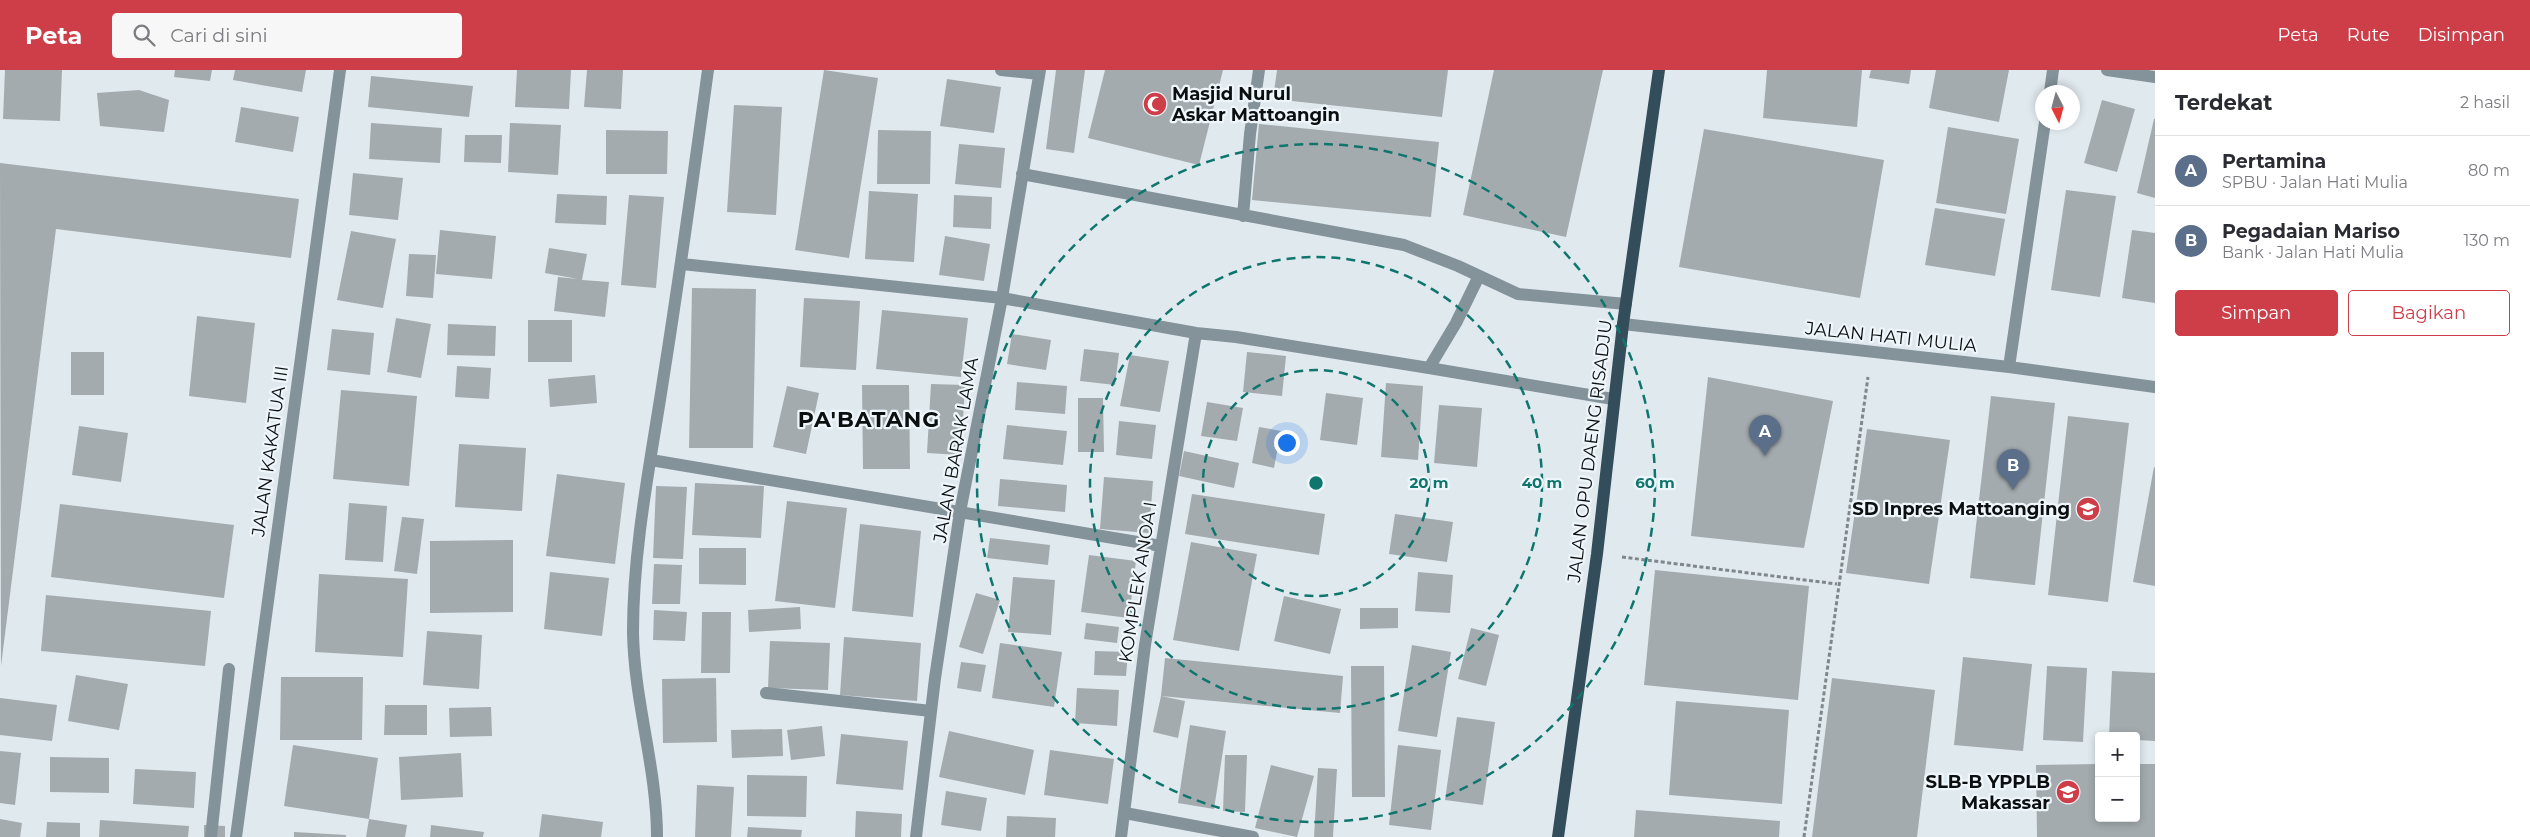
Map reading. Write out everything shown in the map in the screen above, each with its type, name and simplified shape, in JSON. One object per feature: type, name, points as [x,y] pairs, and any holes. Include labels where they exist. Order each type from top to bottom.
[{"type":"main road","name":"JALAN OPU DAENG RISADJU","points":[[1558,837],[1596,554],[1613,399],[1659,70]]},
{"type":"street","name":"JALAN KAKATUA III","points":[[236,837],[340,70]]},
{"type":"street","points":[[657,837],[654,788],[642,722],[634,633],[636,553],[682,264],[708,70]]},
{"type":"street","points":[[1001,70],[1040,72]]},
{"type":"street","points":[[1243,216],[1250,134],[1259,70]]},
{"type":"street","points":[[2051,85],[2053,70]]},
{"type":"street","points":[[2107,70],[2155,77]]},
{"type":"street","name":"JALAN BARAK LAMA","points":[[916,837],[931,711],[960,512],[1002,298],[1040,72]]},
{"type":"street","points":[[2009,367],[2044,130]]},
{"type":"street","points":[[1022,174],[1404,245],[1518,294],[1626,304]]},
{"type":"street","points":[[682,264],[1002,298],[1196,333],[1429,368],[1613,399]]},
{"type":"street","points":[[1429,368],[1456,323],[1479,276]]},
{"type":"street","name":"JALAN HATI MULIA","points":[[1623,324],[2009,367],[2155,387]]},
{"type":"street","name":"KOMPLEK ANOA I","points":[[1121,837],[1144,655],[1196,333]]},
{"type":"street","points":[[651,460],[1161,546]]},
{"type":"street","points":[[211,837],[229,669]]},
{"type":"street","points":[[766,693],[931,711]]},
{"type":"street","points":[[1124,813],[1253,837]]},
{"type":"path","points":[[1804,837],[1837,584],[1872,353]]},
{"type":"path","points":[[1596,554],[1837,584]]},
{"type":"building","points":[[5,70],[62,70],[60,121],[3,119]]},
{"type":"building","points":[[175,70],[212,70],[210,81],[174,77]]},
{"type":"building","points":[[235,70],[306,70],[302,92],[233,80]]},
{"type":"building","points":[[517,70],[571,70],[569,109],[515,107]]},
{"type":"building","points":[[587,70],[623,70],[621,109],[584,107]]},
{"type":"building","points":[[824,70],[878,78],[849,258],[795,250]]},
{"type":"building","points":[[1056,70],[1085,70],[1074,153],[1046,149]]},
{"type":"building","name":"Masjid Nurul Askar Mattoangin","points":[[1105,70],[1223,70],[1199,165],[1088,138]]},
{"type":"building","points":[[1277,70],[1448,70],[1442,117],[1273,99]]},
{"type":"building","points":[[1494,70],[1603,70],[1566,237],[1463,215]]},
{"type":"building","points":[[1767,70],[1862,70],[1857,127],[1763,118]]},
{"type":"building","points":[[1871,70],[1911,70],[1909,84],[1869,78]]},
{"type":"building","points":[[1936,70],[2009,70],[1999,122],[1929,108]]},
{"type":"building","points":[[371,76],[473,86],[469,117],[368,107]]},
{"type":"building","points":[[947,79],[1001,87],[994,133],[940,126]]},
{"type":"building","points":[[139,90],[169,100],[164,132],[100,126],[97,93]]},
{"type":"building","points":[[2102,100],[2135,109],[2117,172],[2084,163]]},
{"type":"building","points":[[734,105],[782,107],[776,215],[727,212]]},
{"type":"building","points":[[241,107],[299,117],[293,152],[235,142]]},
{"type":"building","points":[[2155,119],[2155,198],[2137,193]]},
{"type":"building","points":[[371,123],[442,128],[440,163],[369,159]]},
{"type":"building","points":[[510,123],[561,125],[558,175],[508,172]]},
{"type":"building","points":[[1259,124],[1439,142],[1431,217],[1252,200]]},
{"type":"building","points":[[1948,127],[2019,139],[2006,214],[1936,203]]},
{"type":"building","points":[[1704,129],[1884,160],[1860,298],[1679,267]]},
{"type":"building","points":[[606,130],[668,131],[667,174],[606,174]]},
{"type":"building","points":[[878,130],[931,131],[930,184],[877,184]]},
{"type":"building","points":[[465,135],[502,135],[501,163],[464,162]]},
{"type":"building","points":[[959,144],[1005,148],[1001,188],[955,184]]},
{"type":"building","points":[[0,163],[299,199],[291,258],[56,229],[1,666]]},
{"type":"building","points":[[353,173],[403,178],[398,220],[349,215]]},
{"type":"building","points":[[2066,190],[2116,196],[2100,297],[2051,290]]},
{"type":"building","points":[[869,191],[918,194],[914,262],[865,259]]},
{"type":"building","points":[[557,194],[607,196],[606,225],[555,223]]},
{"type":"building","points":[[629,195],[664,197],[656,288],[621,285]]},
{"type":"building","points":[[954,195],[992,197],[991,229],[953,227]]},
{"type":"building","points":[[1935,208],[2005,219],[1995,276],[1925,265]]},
{"type":"building","points":[[440,230],[496,236],[492,279],[436,274]]},
{"type":"building","points":[[2132,230],[2155,233],[2155,303],[2122,298]]},
{"type":"building","points":[[351,231],[396,239],[383,308],[337,300]]},
{"type":"building","points":[[945,236],[990,244],[984,281],[939,275]]},
{"type":"building","points":[[549,248],[587,254],[582,280],[609,282],[605,317],[554,311],[558,277],[578,279],[545,273]]},
{"type":"building","points":[[409,254],[436,255],[433,298],[406,296]]},
{"type":"building","points":[[692,288],[756,289],[753,448],[689,448]]},
{"type":"building","points":[[804,298],[860,301],[856,370],[800,367]]},
{"type":"building","points":[[882,310],[968,318],[961,377],[876,369]]},
{"type":"building","points":[[197,316],[255,323],[246,403],[189,396]]},
{"type":"building","points":[[396,318],[431,324],[421,378],[387,372]]},
{"type":"building","points":[[528,320],[572,320],[572,362],[528,362]]},
{"type":"building","points":[[448,324],[496,326],[495,356],[447,355]]},
{"type":"building","points":[[332,329],[374,333],[370,375],[327,370]]},
{"type":"building","points":[[1012,334],[1051,340],[1046,370],[1007,364]]},
{"type":"building","points":[[1084,349],[1119,353],[1115,385],[1080,381]]},
{"type":"building","points":[[71,352],[104,352],[104,395],[71,395]]},
{"type":"building","points":[[1247,352],[1286,356],[1282,396],[1243,392]]},
{"type":"building","points":[[1130,355],[1169,361],[1160,412],[1120,406]]},
{"type":"building","points":[[457,366],[491,368],[489,399],[455,397]]},
{"type":"building","points":[[595,375],[597,403],[550,407],[548,379]]},
{"type":"building","points":[[1708,377],[1833,401],[1804,548],[1691,536]]},
{"type":"building","points":[[1017,382],[1067,386],[1065,414],[1015,410]]},
{"type":"building","points":[[1386,383],[1423,386],[1418,460],[1381,457]]},
{"type":"building","points":[[931,384],[965,385],[961,455],[927,453]]},
{"type":"building","points":[[862,385],[909,385],[910,469],[863,469]]},
{"type":"building","points":[[787,386],[819,393],[806,454],[773,447]]},
{"type":"building","points":[[341,390],[417,396],[409,486],[333,479]]},
{"type":"building","points":[[1326,393],[1363,398],[1357,445],[1320,440]]},
{"type":"building","points":[[1991,396],[2055,403],[2035,585],[1970,578]]},
{"type":"building","points":[[1078,398],[1103,398],[1104,452],[1078,452]]},
{"type":"building","points":[[1207,402],[1243,408],[1237,441],[1201,436]]},
{"type":"building","points":[[1439,405],[1482,408],[1477,467],[1434,463]]},
{"type":"building","name":"SD Inpres Mattoanging","points":[[2068,416],[2129,423],[2108,602],[2048,595]]},
{"type":"building","points":[[1119,421],[1156,425],[1152,459],[1116,455]]},
{"type":"building","points":[[1007,425],[1067,431],[1063,465],[1003,459]]},
{"type":"building","points":[[79,426],[128,433],[121,482],[72,475]]},
{"type":"building","points":[[1259,427],[1281,431],[1274,468],[1252,463]]},
{"type":"building","points":[[1867,429],[1950,440],[1929,584],[1846,573]]},
{"type":"building","points":[[459,444],[526,448],[522,511],[455,507]]},
{"type":"building","points":[[1184,451],[1239,463],[1234,488],[1179,476]]},
{"type":"building","points":[[2155,468],[2155,586],[2133,582]]},
{"type":"building","points":[[557,474],[625,483],[615,564],[546,556]]},
{"type":"building","points":[[1104,477],[1153,481],[1149,533],[1100,529]]},
{"type":"building","points":[[1000,479],[1067,485],[1065,512],[998,506]]},
{"type":"building","points":[[695,483],[764,486],[761,538],[692,535]]},
{"type":"building","points":[[656,486],[687,487],[683,559],[653,558]]},
{"type":"building","points":[[1192,494],[1325,514],[1319,555],[1185,534]]},
{"type":"building","points":[[787,501],[847,508],[835,608],[775,601]]},
{"type":"building","points":[[349,503],[387,506],[383,562],[345,560]]},
{"type":"building","points":[[60,504],[234,525],[224,598],[51,577]]},
{"type":"building","points":[[1395,514],[1453,522],[1447,562],[1389,554]]},
{"type":"building","points":[[402,517],[424,519],[417,574],[394,571]]},
{"type":"building","points":[[860,524],[921,531],[913,617],[852,611]]},
{"type":"building","points":[[990,538],[1050,545],[1048,565],[987,558]]},
{"type":"building","points":[[513,540],[513,612],[430,613],[430,541]]},
{"type":"building","points":[[1191,542],[1257,554],[1239,651],[1173,640]]},
{"type":"building","points":[[699,548],[746,548],[746,585],[699,584]]},
{"type":"building","points":[[1089,555],[1136,561],[1129,618],[1081,612]]},
{"type":"building","points":[[654,564],[682,565],[680,604],[652,604]]},
{"type":"building","points":[[1655,570],[1809,586],[1798,700],[1644,685]]},
{"type":"building","points":[[550,572],[609,578],[602,636],[544,629]]},
{"type":"building","points":[[1418,572],[1453,575],[1450,613],[1415,611]]},
{"type":"building","points":[[319,574],[408,579],[403,657],[315,652]]},
{"type":"building","points":[[1013,577],[1055,580],[1051,635],[1008,632]]},
{"type":"building","points":[[976,593],[1000,600],[983,654],[959,647]]},
{"type":"building","points":[[46,595],[211,611],[205,666],[41,651]]},
{"type":"building","points":[[1284,596],[1341,609],[1330,654],[1274,641]]},
{"type":"building","points":[[800,607],[801,629],[749,632],[748,610]]},
{"type":"building","points":[[1360,608],[1398,608],[1398,628],[1360,629]]},
{"type":"building","points":[[654,610],[687,612],[685,641],[653,640]]},
{"type":"building","points":[[702,612],[731,612],[730,673],[701,673]]},
{"type":"building","points":[[1086,623],[1119,627],[1117,643],[1084,639]]},
{"type":"building","points":[[1471,628],[1499,635],[1486,686],[1458,679]]},
{"type":"building","points":[[427,631],[482,635],[479,689],[423,685]]},
{"type":"building","points":[[844,637],[921,643],[917,701],[840,695]]},
{"type":"building","points":[[770,641],[830,643],[828,690],[768,688]]},
{"type":"building","points":[[1000,643],[1062,652],[1054,707],[992,698]]},
{"type":"building","points":[[1412,645],[1451,652],[1437,737],[1398,731]]},
{"type":"building","points":[[1095,651],[1128,652],[1126,676],[1094,675]]},
{"type":"building","points":[[1963,657],[2032,664],[2023,751],[1954,745]]},
{"type":"building","points":[[1165,658],[1343,676],[1340,713],[1161,696]]},
{"type":"building","points":[[961,662],[986,665],[981,692],[957,688]]},
{"type":"building","points":[[1351,666],[1384,666],[1385,797],[1352,797]]},
{"type":"building","points":[[2047,666],[2087,668],[2083,742],[2043,740]]},
{"type":"building","points":[[2112,671],[2155,673],[2155,741],[2140,740],[2140,732],[2109,732]]},
{"type":"building","points":[[76,675],[128,684],[119,730],[68,721]]},
{"type":"building","points":[[281,677],[363,677],[362,740],[280,740]]},
{"type":"building","points":[[716,678],[717,742],[663,743],[662,679]]},
{"type":"building","points":[[1832,678],[1935,690],[1917,837],[1812,837]]},
{"type":"building","points":[[1077,688],[1119,690],[1117,726],[1075,723]]},
{"type":"building","points":[[1161,696],[1185,701],[1178,738],[1153,732]]},
{"type":"building","points":[[0,698],[57,705],[52,741],[0,735]]},
{"type":"building","points":[[1676,701],[1789,710],[1782,804],[1669,795]]},
{"type":"building","points":[[385,705],[427,705],[427,735],[384,735]]},
{"type":"building","points":[[491,707],[492,736],[450,737],[449,708]]},
{"type":"building","points":[[1457,717],[1495,722],[1483,805],[1445,800]]},
{"type":"building","points":[[1190,725],[1226,731],[1214,809],[1178,803]]},
{"type":"building","points":[[822,726],[825,756],[791,760],[787,730]]},
{"type":"building","points":[[782,729],[783,756],[732,758],[731,730]]},
{"type":"building","points":[[949,731],[1034,750],[1025,795],[939,777]]},
{"type":"building","points":[[841,734],[908,741],[903,790],[836,784]]},
{"type":"building","points":[[293,745],[378,758],[369,819],[284,806]]},
{"type":"building","points":[[1398,745],[1441,750],[1431,830],[1389,825]]},
{"type":"building","points":[[1050,750],[1114,759],[1108,804],[1044,795]]},
{"type":"building","points":[[0,751],[21,753],[15,805],[0,803]]},
{"type":"building","points":[[461,753],[463,797],[401,800],[399,757]]},
{"type":"building","points":[[1225,755],[1247,755],[1245,812],[1223,811]]},
{"type":"building","points":[[50,757],[109,758],[109,793],[50,792]]},
{"type":"building","name":"SLB-B YPPLB Makassar","points":[[2095,764],[2095,822],[2140,822],[2140,764],[2155,764],[2155,837],[2037,837],[2036,765]]},
{"type":"building","points":[[1271,765],[1314,776],[1297,837],[1255,828]]},
{"type":"building","points":[[1318,768],[1337,769],[1333,837],[1314,837]]},
{"type":"building","points":[[135,769],[196,772],[194,808],[133,804]]},
{"type":"building","points":[[747,775],[807,776],[806,817],[747,816]]},
{"type":"building","points":[[697,785],[734,787],[731,837],[695,837]]},
{"type":"building","points":[[946,791],[987,798],[981,831],[941,825]]},
{"type":"building","points":[[1636,810],[1780,821],[1779,837],[1634,837]]},
{"type":"building","points":[[856,811],[902,814],[901,837],[855,837]]},
{"type":"building","points":[[542,814],[603,822],[601,837],[539,837]]},
{"type":"building","points":[[1007,816],[1056,818],[1055,837],[1006,837]]},
{"type":"building","points":[[0,819],[22,823],[20,837],[0,837]]},
{"type":"building","points":[[369,819],[407,825],[405,837],[366,837]]},
{"type":"building","points":[[100,820],[189,826],[188,837],[99,837]]},
{"type":"building","points":[[47,822],[80,823],[80,837],[46,837]]},
{"type":"building","points":[[204,825],[225,826],[225,837],[204,837]]},
{"type":"building","points":[[431,825],[484,832],[483,837],[430,837]]},
{"type":"building","points":[[748,827],[802,830],[801,837],[747,837]]},
{"type":"building","points":[[294,832],[346,835],[346,837],[294,837]]},
{"type":"place","name":"Masjid Nurul Askar Mattoangin","points":[[1155,104]]},
{"type":"place","name":"Pertamina","points":[[1765,456]]},
{"type":"place","name":"Pegadaian Mariso","points":[[2013,490]]},
{"type":"place","name":"SD Inpres Mattoanging","points":[[2088,509]]},
{"type":"place","name":"SLB-B YPPLB Makassar","points":[[2068,792]]},
{"type":"district","name":"PA'BATANG","points":[[869,419]]}]
